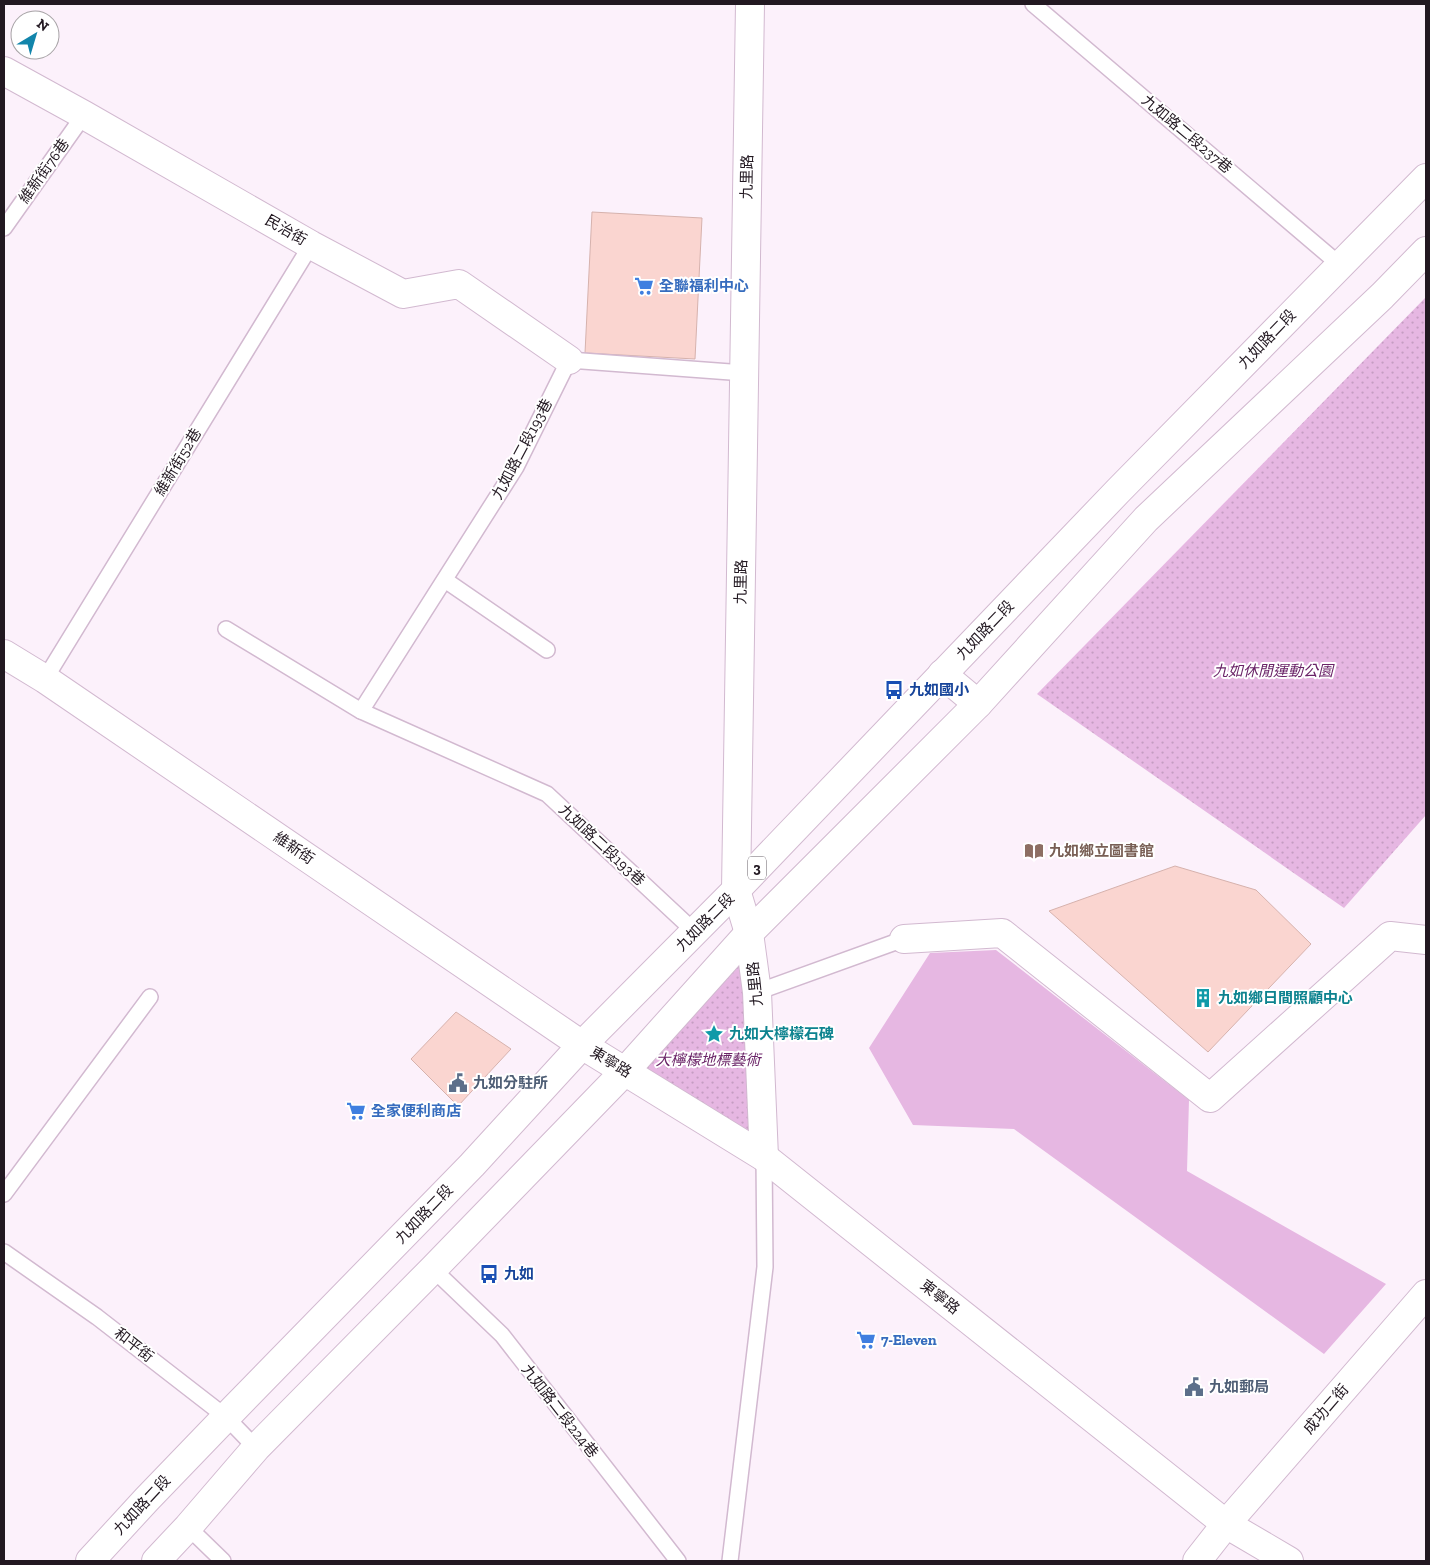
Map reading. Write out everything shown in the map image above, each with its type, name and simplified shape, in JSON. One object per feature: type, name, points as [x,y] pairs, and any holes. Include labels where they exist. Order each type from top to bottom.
[{"type":"street","name":"九里路","points":[[750,4],[736,890],[749,933],[757,992],[764,1157]]},
{"type":"street","name":"民治街","points":[[4,71],[84,114],[311,245],[403,294],[460,284],[568,360]]},
{"type":"street","name":"九如路二段","points":[[90,1561],[226,1417],[472,1165],[582,1045],[736,890],[1118,491],[1426,178]]},
{"type":"street","points":[[156,1561],[256,1448],[626,1070],[749,933],[978,704],[1146,519],[1382,296],[1426,251]]},
{"type":"street","points":[[1118,491],[1146,519]]},
{"type":"street","name":"維新街","points":[[4,654],[45,679],[582,1045]]},
{"type":"street","points":[[942,674],[978,704]]},
{"type":"street","points":[[904,939],[1002,933],[1210,1098],[1390,936],[1426,940]]},
{"type":"street","name":"東寧路","points":[[582,1045],[626,1070],[764,1157],[1226,1524],[1290,1561]]},
{"type":"street","name":"成功二街","points":[[1197,1561],[1226,1524],[1426,1294]]},
{"type":"lane","name":"九如路二段237巷","points":[[1033,4],[1340,265]]},
{"type":"lane","name":"維新街76巷","points":[[4,228],[84,114]]},
{"type":"lane","name":"維新街52巷","points":[[45,679],[311,245]]},
{"type":"lane","points":[[568,360],[744,373]]},
{"type":"lane","name":"九如路二段193巷","points":[[361,711],[516,467],[568,360]]},
{"type":"lane","points":[[445,580],[547,650]]},
{"type":"lane","name":"九如路二段193巷","points":[[226,629],[361,711],[547,794],[695,932]]},
{"type":"lane","points":[[757,992],[904,939]]},
{"type":"lane","points":[[4,1194],[150,997]]},
{"type":"lane","points":[[730,1561],[765,1267],[764,1157]]},
{"type":"lane","name":"和平街","points":[[4,1252],[97,1317],[226,1417],[256,1448]]},
{"type":"lane","name":"九如路二段224巷","points":[[433,1269],[502,1336],[678,1561]]},
{"type":"lane","points":[[188,1527],[223,1561]]},
{"type":"green space","name":"九如休閒運動公園","points":[[1426,297],[1426,815],[1344,908],[1037,694]]},
{"type":"green space","points":[[996,950],[1189,1100],[1187,1171],[1386,1284],[1324,1354],[1014,1129],[913,1125],[869,1048],[930,953]]},
{"type":"green space","name":"大檸檬地標藝術","points":[[741,964],[757,1139],[641,1069]]},
{"type":"building","name":"全聯福利中心","points":[[592,212],[702,218],[695,359],[585,353]]},
{"type":"building","name":"九如鄉日間照顧中心","points":[[1175,866],[1256,890],[1311,944],[1208,1052],[1049,911]]},
{"type":"building","name":"九如分駐所","points":[[456,1012],[511,1049],[458,1106],[411,1059]]},
{"type":"place","name":"全聯福利中心","points":[[644,286]]},
{"type":"place","name":"九如國小","points":[[894,690]]},
{"type":"place","name":"九如鄉立圖書館","points":[[1034,851]]},
{"type":"place","name":"九如鄉日間照顧中心","points":[[1203,998]]},
{"type":"place","name":"九如大檸檬石碑","points":[[714,1034]]},
{"type":"place","name":"九如分駐所","points":[[458,1083]]},
{"type":"place","name":"全家便利商店","points":[[356,1111]]},
{"type":"place","name":"九如","points":[[489,1274]]},
{"type":"place","name":"7-Eleven","points":[[866,1340]]},
{"type":"place","name":"九如郵局","points":[[1194,1387]]}]
